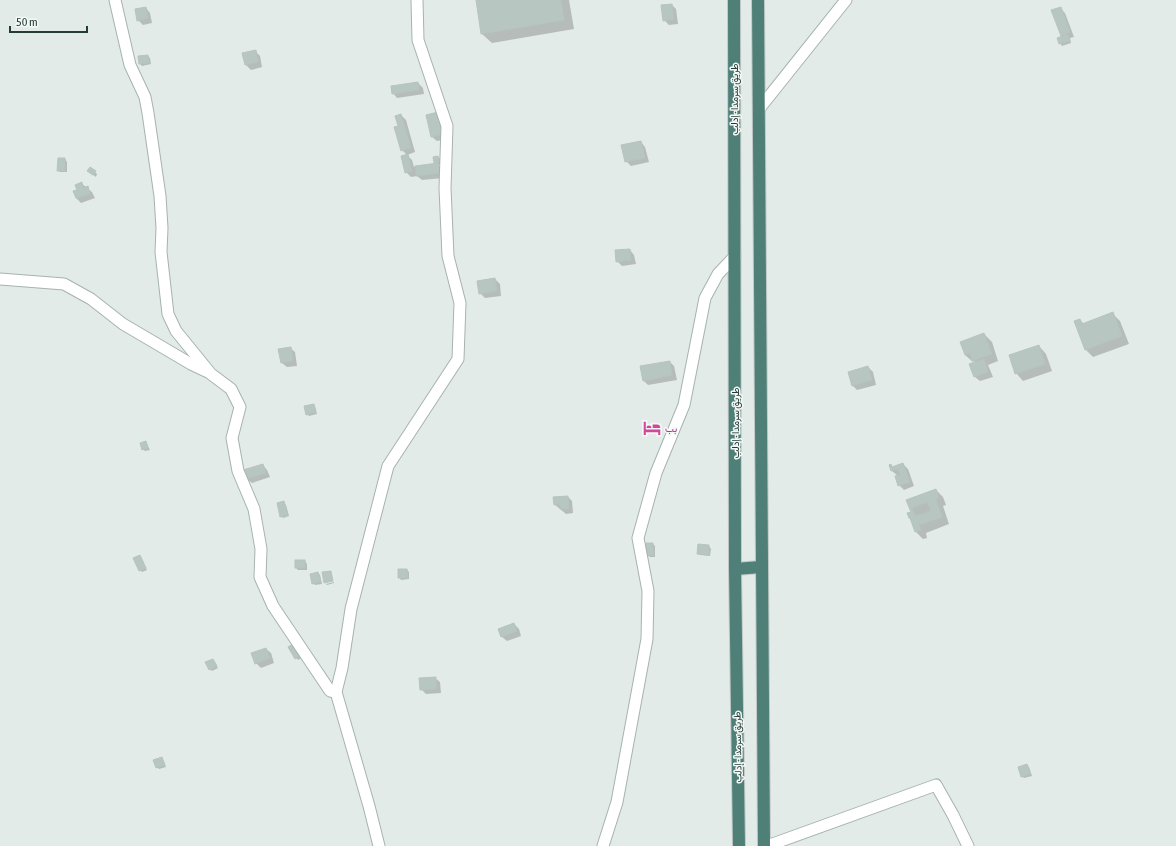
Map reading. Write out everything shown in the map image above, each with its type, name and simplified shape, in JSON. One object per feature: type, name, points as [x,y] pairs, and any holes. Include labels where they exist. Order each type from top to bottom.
[{"type":"highway","name":"طريق سرمدا - إدلب","points":[[734,0],[735,569],[739,846]]},
{"type":"highway","points":[[758,0],[764,846]]},
{"type":"highway","points":[[735,569],[761,567]]},
{"type":"street","points":[[114,0],[130,66],[145,97],[148,113],[160,196],[162,228],[161,252],[168,314],[176,331],[211,374]]},
{"type":"street","points":[[379,846],[336,692],[342,668],[351,609],[388,466],[458,359],[460,304],[448,256],[445,188],[446,126],[418,40],[417,0]]},
{"type":"street","points":[[759,109],[846,0]]},
{"type":"street","points":[[602,846],[617,802],[647,639],[648,591],[638,538],[656,473],[684,404],[705,298],[718,274],[735,256]]},
{"type":"street","points":[[0,279],[64,284],[91,299],[123,324],[211,374],[231,389],[240,407],[232,438],[238,471],[254,509],[261,549],[260,577],[273,606],[330,691],[336,692]]},
{"type":"street","points":[[767,846],[936,785],[957,822],[968,846]]},
{"type":"building","points":[[476,0],[561,0],[564,20],[481,34]]},
{"type":"building","points":[[672,4],[674,19],[663,21],[661,5]]},
{"type":"building","points":[[146,7],[148,18],[137,21],[135,9]]},
{"type":"building","points":[[1061,7],[1070,32],[1061,36],[1051,10]]},
{"type":"building","points":[[1068,34],[1070,41],[1059,44],[1057,38]]},
{"type":"building","points":[[256,50],[258,62],[245,65],[242,53]]},
{"type":"building","points":[[148,55],[149,63],[139,64],[138,56]]},
{"type":"building","points":[[418,82],[419,90],[392,94],[391,86]]},
{"type":"building","points":[[438,112],[444,134],[431,137],[426,115]]},
{"type":"building","points":[[401,114],[411,148],[401,151],[394,127],[398,126],[395,116]]},
{"type":"building","points":[[641,141],[645,158],[625,162],[621,145]]},
{"type":"building","points":[[408,154],[412,171],[405,173],[401,156]]},
{"type":"building","points":[[438,156],[439,162],[434,163],[433,157]]},
{"type":"building","points":[[58,158],[65,158],[65,171],[57,171]]},
{"type":"building","points":[[438,163],[439,173],[416,176],[415,166]]},
{"type":"building","points":[[90,167],[96,171],[93,175],[87,171]]},
{"type":"building","points":[[82,182],[83,188],[88,186],[90,194],[76,198],[73,191],[77,190],[75,185]]},
{"type":"building","points":[[630,249],[631,260],[616,262],[615,250]]},
{"type":"building","points":[[495,278],[497,291],[479,294],[477,281]]},
{"type":"building","points":[[1113,312],[1122,336],[1085,350],[1074,321],[1080,319],[1082,324]]},
{"type":"building","points":[[984,333],[992,354],[972,361],[970,353],[965,355],[960,342]]},
{"type":"building","points":[[1039,345],[1045,364],[1015,374],[1009,355]]},
{"type":"building","points":[[291,347],[293,361],[281,363],[278,349]]},
{"type":"building","points":[[984,359],[988,372],[974,377],[969,364]]},
{"type":"building","points":[[670,361],[672,375],[643,381],[640,366]]},
{"type":"building","points":[[868,366],[872,380],[852,386],[848,372]]},
{"type":"building","points":[[314,404],[316,412],[306,415],[304,406]]},
{"type":"building","points":[[146,441],[148,448],[142,450],[140,443]]},
{"type":"building","points":[[903,463],[910,482],[898,486],[895,476],[900,475],[898,469],[891,471],[889,465],[891,464],[892,467]]},
{"type":"building","points":[[263,464],[266,473],[246,479],[243,470]]},
{"type":"building","points":[[936,489],[939,498],[936,499],[942,517],[919,525],[921,530],[915,532],[907,513],[911,512],[906,500]],"holes":[[[927,502],[931,511],[915,516],[912,508]]]},
{"type":"building","points":[[568,496],[569,509],[560,509],[560,504],[554,505],[553,497]]},
{"type":"building","points":[[284,501],[288,515],[280,517],[277,503]]},
{"type":"building","points":[[646,543],[653,543],[654,555],[647,556]]},
{"type":"building","points":[[698,544],[709,545],[709,555],[697,554]]},
{"type":"building","points":[[140,555],[146,568],[139,571],[133,558]]},
{"type":"building","points":[[295,560],[305,560],[305,568],[295,568]]},
{"type":"building","points":[[398,569],[407,569],[408,578],[398,578]]},
{"type":"building","points":[[331,571],[333,581],[324,583],[322,572]]},
{"type":"building","points":[[318,572],[321,582],[312,584],[310,574]]},
{"type":"building","points":[[514,623],[517,631],[501,637],[498,629]]},
{"type":"building","points":[[295,643],[302,655],[295,659],[288,647]]},
{"type":"building","points":[[266,648],[270,658],[255,664],[251,653]]},
{"type":"building","points":[[213,659],[217,666],[209,670],[205,662]]},
{"type":"building","points":[[436,677],[436,689],[420,690],[419,678]]},
{"type":"building","points":[[162,757],[165,765],[156,768],[153,760]]},
{"type":"building","points":[[1027,764],[1030,774],[1021,777],[1018,767]]},
{"type":"place","name":"بب","points":[[652,428]]}]
